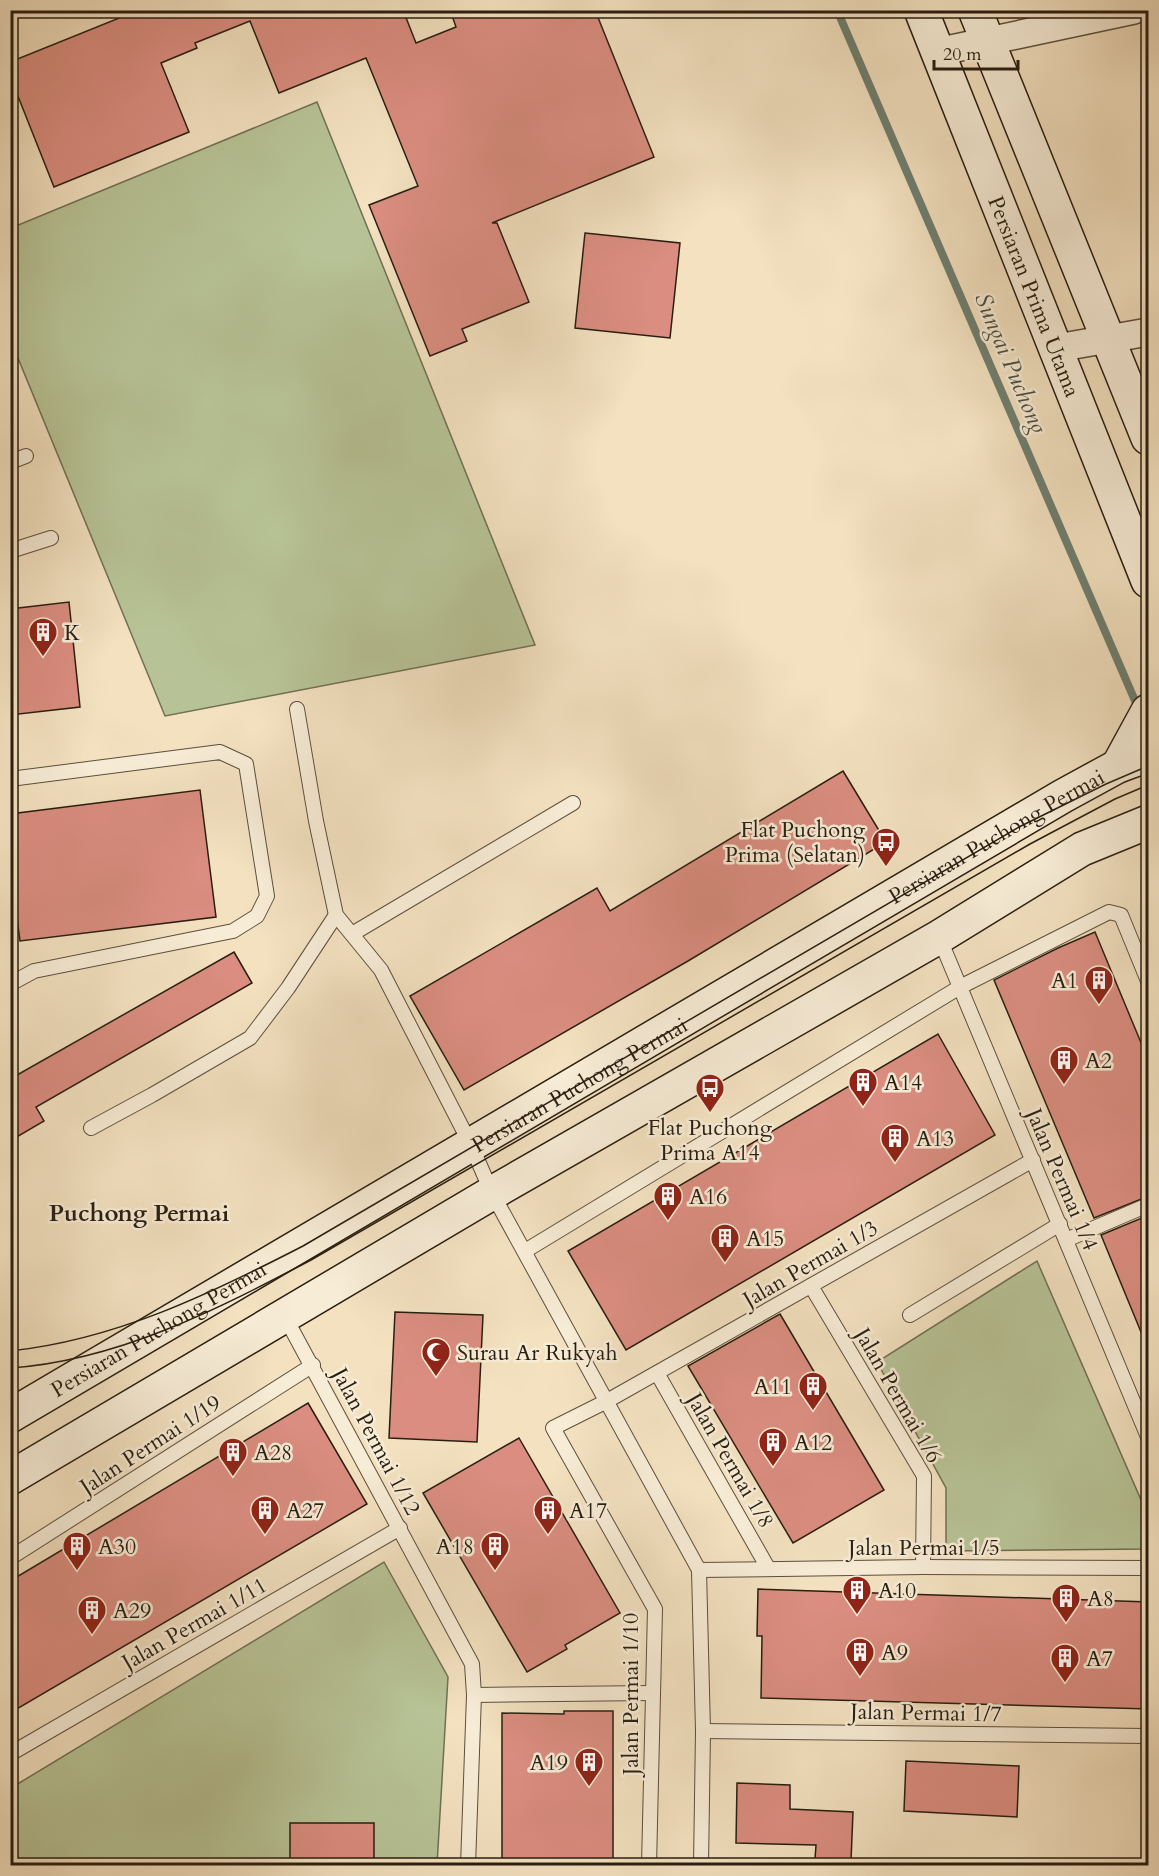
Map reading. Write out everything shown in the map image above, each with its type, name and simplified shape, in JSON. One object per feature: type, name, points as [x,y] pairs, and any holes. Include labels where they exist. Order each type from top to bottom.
[{"type":"main road","name":"Persiaran Prima Utama","points":[[921,10],[1149,581]]},
{"type":"main road","points":[[975,10],[1149,438]]},
{"type":"main road","points":[[1118,766],[1149,711]]},
{"type":"main road","name":"Persiaran Puchong Permai","points":[[10,1416],[1063,796],[1118,766],[1149,755]]},
{"type":"main road","points":[[10,1478],[492,1193],[939,937],[1082,849],[1149,822]]},
{"type":"street","points":[[937,52],[1134,10]]},
{"type":"street","points":[[1057,348],[1149,332]]},
{"type":"lane","points":[[10,462],[26,456]]},
{"type":"lane","points":[[10,551],[51,538]]},
{"type":"lane","points":[[297,709],[316,821],[336,915],[381,970],[471,1145],[492,1193],[699,1570],[703,1731],[702,1866]]},
{"type":"lane","points":[[10,778],[220,752],[246,764],[267,896],[257,916],[233,931],[33,971],[10,984]]},
{"type":"lane","points":[[352,934],[573,803]]},
{"type":"lane","points":[[525,1251],[960,987],[1109,912],[1121,915],[1149,981]]},
{"type":"lane","points":[[91,1128],[250,1038],[288,988],[336,915]]},
{"type":"lane","name":"Jalan Permai 1/4","points":[[939,937],[1149,1437]]},
{"type":"lane","name":"Jalan Permai 1/3","points":[[607,1401],[1033,1160]]},
{"type":"lane","points":[[1066,1240],[1149,1205]]},
{"type":"lane","points":[[910,1315],[1060,1224]]},
{"type":"lane","name":"Jalan Permai 1/6","points":[[811,1286],[924,1476],[923,1567]]},
{"type":"lane","name":"Jalan Permai 1/12","points":[[284,1315],[313,1365],[472,1664],[474,1695],[468,1866]]},
{"type":"lane","name":"Jalan Permai 1/19","points":[[10,1558],[313,1365]]},
{"type":"lane","name":"Jalan Permai 1/8","points":[[657,1373],[768,1568]]},
{"type":"lane","name":"Jalan Permai 1/10","points":[[607,1401],[553,1428],[655,1609],[649,1866]]},
{"type":"lane","name":"Jalan Permai 1/11","points":[[10,1754],[400,1528]]},
{"type":"lane","name":"Jalan Permai 1/5","points":[[699,1570],[923,1567],[1149,1568]]},
{"type":"lane","points":[[474,1695],[653,1693]]},
{"type":"lane","name":"Jalan Permai 1/7","points":[[703,1731],[1149,1736]]},
{"type":"green space","points":[[317,102],[535,645],[165,716],[11,341],[11,228]]},
{"type":"green space","points":[[1037,1261],[1148,1516],[1148,1549],[946,1551],[946,1488],[877,1362]]},
{"type":"green space","points":[[384,1562],[448,1677],[437,1865],[11,1866],[11,1788]]},
{"type":"building","points":[[139,10],[403,10],[416,43],[456,27],[450,10],[595,10],[654,157],[492,223],[497,223],[529,302],[462,329],[467,341],[430,356],[369,205],[418,186],[366,58],[279,93],[250,21],[195,43],[197,48],[161,63],[189,132],[54,187],[10,76],[10,62]]},
{"type":"building","points":[[585,233],[680,243],[670,338],[575,328]]},
{"type":"building","name":"K","points":[[69,602],[80,707],[10,715],[10,609]]},
{"type":"building","points":[[843,771],[886,842],[688,961],[464,1090],[410,996],[597,888],[610,911]]},
{"type":"building","points":[[200,790],[216,917],[20,941],[10,865],[10,814]]},
{"type":"building","points":[[1095,932],[1149,1062],[1149,1196],[1094,1218],[994,980]]},
{"type":"building","points":[[234,952],[252,983],[36,1107],[44,1121],[10,1141],[10,1079]]},
{"type":"building","points":[[938,1034],[995,1135],[626,1350],[568,1251]]},
{"type":"building","points":[[1149,1215],[1149,1348],[1148,1349],[1101,1235]]},
{"type":"building","name":"Surau Ar Rukyah","points":[[395,1312],[483,1315],[477,1442],[389,1438]]},
{"type":"building","points":[[780,1314],[884,1490],[793,1543],[688,1366]]},
{"type":"building","points":[[308,1403],[367,1504],[10,1713],[10,1581]]},
{"type":"building","points":[[519,1438],[620,1613],[565,1645],[567,1649],[527,1672],[423,1493]]},
{"type":"building","points":[[758,1589],[1149,1602],[1149,1709],[761,1698],[762,1636],[757,1636]]},
{"type":"building","points":[[564,1711],[613,1711],[613,1866],[502,1866],[502,1713],[564,1714]]},
{"type":"building","points":[[906,1761],[1019,1766],[1017,1817],[904,1811]]},
{"type":"building","points":[[737,1783],[790,1785],[790,1809],[853,1812],[851,1861],[815,1859],[816,1845],[736,1843]]},
{"type":"building","points":[[290,1823],[374,1823],[374,1866],[290,1866]]},
{"type":"waterway","name":"Sungai Puchong","points":[[837,10],[1139,710]]},
{"type":"tram line","points":[[10,1351],[87,1337],[124,1326],[233,1281],[303,1246],[1019,827],[1148,766]]},
{"type":"tram line","points":[[10,1368],[50,1363],[128,1344],[240,1297],[311,1260],[1030,844],[1115,799],[1148,785]]},
{"type":"place","name":"K","points":[[43,658]]},
{"type":"place","name":"Flat Puchong Prima (Selatan)","points":[[886,868]]},
{"type":"place","name":"A1","points":[[1099,1006]]},
{"type":"place","name":"A2","points":[[1064,1086]]},
{"type":"place","name":"A14","points":[[863,1108]]},
{"type":"place","name":"Flat Puchong Prima A14","points":[[710,1114]]},
{"type":"place","name":"A13","points":[[895,1164]]},
{"type":"place","name":"A16","points":[[668,1222]]},
{"type":"place","name":"A15","points":[[725,1264]]},
{"type":"place","name":"Surau Ar Rukyah","points":[[436,1378]]},
{"type":"place","name":"A11","points":[[813,1412]]},
{"type":"place","name":"A12","points":[[773,1468]]},
{"type":"place","name":"A28","points":[[233,1478]]},
{"type":"place","name":"A27","points":[[265,1536]]},
{"type":"place","name":"A17","points":[[548,1536]]},
{"type":"place","name":"A30","points":[[77,1572]]},
{"type":"place","name":"A18","points":[[495,1572]]},
{"type":"place","name":"A10","points":[[857,1616]]},
{"type":"place","name":"A8","points":[[1066,1624]]},
{"type":"place","name":"A29","points":[[92,1636]]},
{"type":"place","name":"A9","points":[[860,1678]]},
{"type":"place","name":"A7","points":[[1065,1684]]},
{"type":"place","name":"A19","points":[[589,1788]]},
{"type":"district","name":"Puchong Permai","points":[[139,1213]]}]
